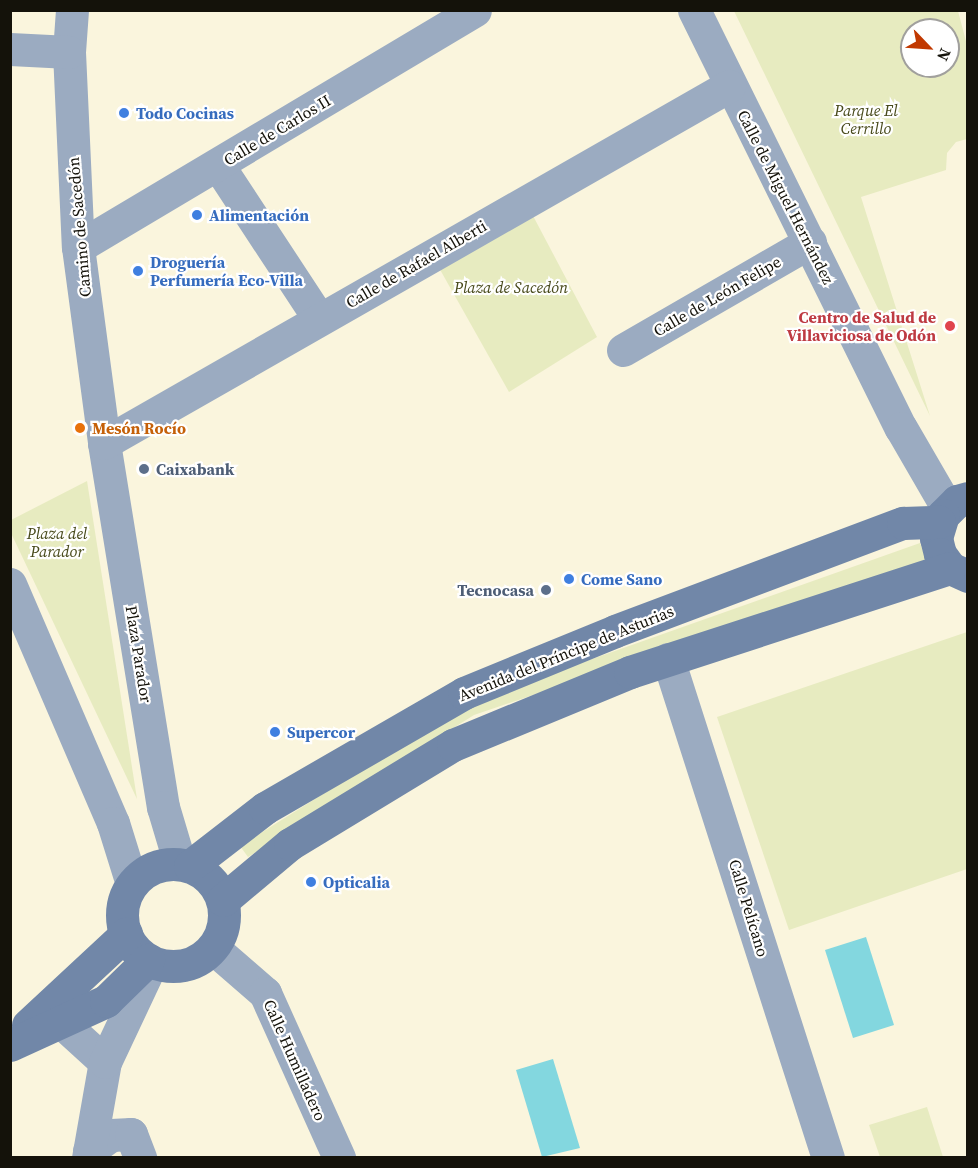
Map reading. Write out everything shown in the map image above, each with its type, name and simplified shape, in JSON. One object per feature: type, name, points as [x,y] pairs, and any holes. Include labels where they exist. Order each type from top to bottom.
[{"type":"street","name":"Camino de Sacedón","points":[[72,10],[69,52],[78,247],[104,443]]},
{"type":"street","name":"Calle de Carlos II","points":[[78,247],[475,10]]},
{"type":"street","name":"Calle de Miguel Hernández","points":[[694,10],[729,86],[810,242],[901,429],[951,510]]},
{"type":"street","points":[[10,50],[69,52]]},
{"type":"street","name":"Calle de Rafael Alberti","points":[[104,443],[729,86]]},
{"type":"street","points":[[218,165],[319,319]]},
{"type":"street","name":"Calle de León Felipe","points":[[623,350],[810,242]]},
{"type":"street","name":"Plaza Parador","points":[[104,443],[163,807],[185,865]]},
{"type":"street","points":[[223,900],[290,844],[453,746],[536,709],[668,659],[959,572],[940,554],[936,538],[951,510]]},
{"type":"street","name":"Avenida del Príncipe de Asturias","points":[[185,865],[265,808],[464,693],[615,631],[903,523],[951,510]]},
{"type":"street","points":[[10,584],[113,823],[132,884]]},
{"type":"street","name":"Calle Pelícano","points":[[668,659],[828,1158]]},
{"type":"street","points":[[185,865],[215,885],[223,900],[225,917],[213,948],[194,962],[170,966],[150,961],[126,934],[124,900],[132,884],[145,872],[185,865]]},
{"type":"street","points":[[10,1043],[126,934]]},
{"type":"street","name":"Calle Humilladero","points":[[213,948],[265,993],[339,1158]]},
{"type":"street","points":[[10,1043],[106,1001],[150,961]]},
{"type":"street","points":[[89,1154],[105,1062],[150,961]]},
{"type":"street","points":[[59,1020],[105,1062]]},
{"type":"street","points":[[89,1154],[111,1135],[131,1134],[140,1158]]},
{"type":"green space","name":"Parque El Cerrillo","points":[[734,11],[958,11],[960,18],[900,18],[900,78],[960,78],[960,19],[967,45],[967,139],[956,142],[947,153],[946,170],[861,197],[930,416]]},
{"type":"green space","name":"Plaza de Sacedón","points":[[531,212],[597,337],[509,392],[438,266]]},
{"type":"green space","name":"Plaza del Parador","points":[[87,481],[137,799],[11,533],[11,520]]},
{"type":"green space","points":[[920,543],[927,562],[474,715],[248,857],[240,846],[468,703]]},
{"type":"green space","points":[[967,632],[967,869],[789,930],[717,717]]},
{"type":"green space","points":[[927,1107],[943,1157],[880,1157],[869,1125]]},
{"type":"water","points":[[866,937],[894,1025],[853,1038],[825,950]]},
{"type":"water","points":[[553,1059],[580,1148],[542,1157],[516,1070]]},
{"type":"place","name":"Todo Cocinas","points":[[124,113]]},
{"type":"place","name":"Alimentación","points":[[197,215]]},
{"type":"place","name":"Droguería Perfumería Eco-Villa","points":[[138,271]]},
{"type":"place","name":"Centro de Salud de Villaviciosa de Odón","points":[[950,326]]},
{"type":"place","name":"Mesón Rocío","points":[[80,428]]},
{"type":"place","name":"Caixabank","points":[[144,469]]},
{"type":"place","name":"Come Sano","points":[[569,579]]},
{"type":"place","name":"Tecnocasa","points":[[546,590]]},
{"type":"place","name":"Supercor","points":[[275,732]]},
{"type":"place","name":"Opticalia","points":[[311,882]]}]
